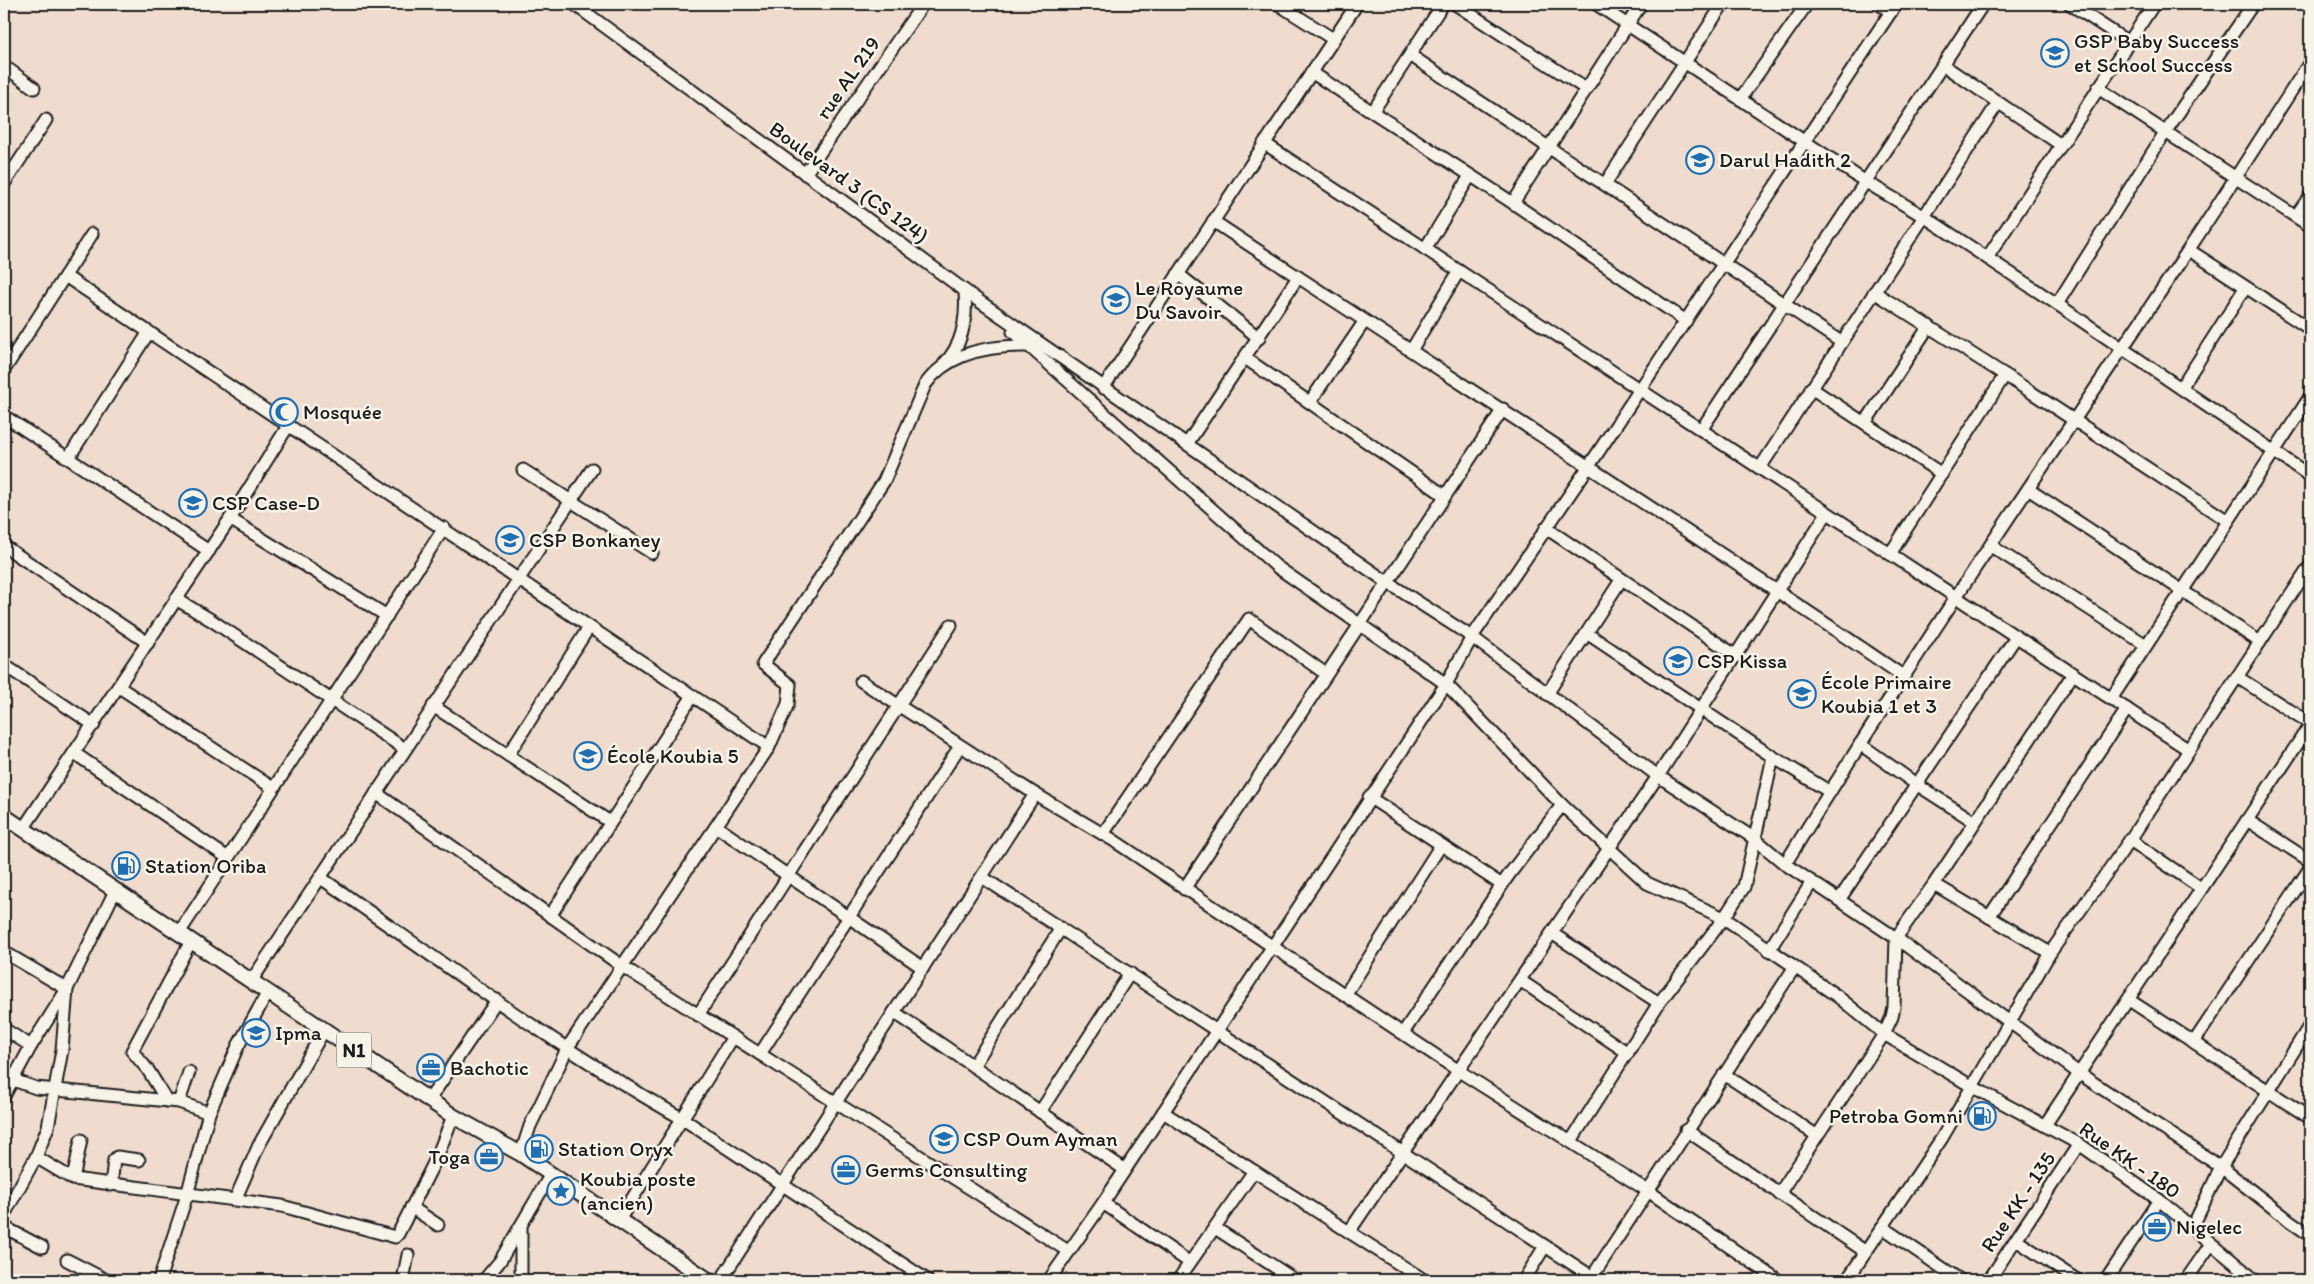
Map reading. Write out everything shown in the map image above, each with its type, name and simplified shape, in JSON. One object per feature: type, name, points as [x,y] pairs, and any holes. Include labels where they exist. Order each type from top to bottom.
[{"type":"main road","name":"N1","points":[[4,816],[453,1116],[521,1154],[708,1280]]},
{"type":"street","name":"Boulevard 3 (CS 124)","points":[[574,4],[979,301],[1387,582],[1472,637],[1658,776],[1755,839],[1785,864],[1896,938],[2080,1074],[2221,1167],[2310,1235]]},
{"type":"street","name":"rue AL 219","points":[[805,174],[923,4]]},
{"type":"street","points":[[1278,4],[1333,39]]},
{"type":"street","points":[[1103,388],[1357,4]]},
{"type":"street","points":[[1373,111],[1443,4]]},
{"type":"street","points":[[1455,4],[1586,90]]},
{"type":"street","points":[[1596,4],[1866,182],[1925,217],[2057,304],[2310,476]]},
{"type":"street","points":[[1513,203],[1641,4]]},
{"type":"street","points":[[1605,184],[1723,4]]},
{"type":"street","points":[[1740,99],[1807,4]]},
{"type":"street","points":[[1048,1280],[1103,1204],[1446,684],[1472,637],[1640,390],[1893,8],[1879,4]]},
{"type":"street","points":[[1701,430],[1983,4]]},
{"type":"street","points":[[2070,4],[2128,42]]},
{"type":"street","points":[[1987,258],[2154,4]]},
{"type":"street","points":[[2057,304],[2166,131],[2253,4]]},
{"type":"street","points":[[1410,55],[1841,342]]},
{"type":"street","points":[[1785,864],[1954,596],[1991,546],[2188,250],[2310,62]]},
{"type":"street","points":[[1943,65],[2061,145]]},
{"type":"street","points":[[4,66],[34,88]]},
{"type":"street","points":[[1311,72],[1513,203],[1686,321]]},
{"type":"street","points":[[2098,88],[2310,226]]},
{"type":"street","points":[[1760,468],[1998,103]]},
{"type":"street","points":[[4,184],[46,120]]},
{"type":"street","points":[[1264,143],[2189,750]]},
{"type":"street","points":[[1425,249],[1470,176]]},
{"type":"street","points":[[2296,216],[2310,196]]},
{"type":"street","points":[[1213,221],[1298,276],[1364,322],[1412,350],[1778,590],[1903,676]]},
{"type":"street","points":[[4,370],[92,234]]},
{"type":"street","points":[[2188,250],[2310,329]]},
{"type":"street","points":[[1412,350],[1459,271]]},
{"type":"street","points":[[1178,274],[1259,338]]},
{"type":"street","points":[[65,276],[444,528],[768,747]]},
{"type":"street","points":[[1187,444],[1259,338],[1298,276]]},
{"type":"street","points":[[2181,388],[2245,288]]},
{"type":"street","points":[[940,368],[958,345],[964,328],[965,291]]},
{"type":"street","points":[[1874,292],[2006,375],[2228,521]]},
{"type":"street","name":"Rue KK - 180","points":[[979,301],[1277,567],[1446,684],[1562,805],[1647,883],[1724,918],[1837,996],[1884,1034],[1973,1087],[2079,1144],[2159,1200],[2255,1280]]},
{"type":"street","points":[[1310,402],[1364,322]]},
{"type":"street","points":[[1865,423],[1929,326]]},
{"type":"street","points":[[69,457],[149,332]]},
{"type":"street","points":[[521,1154],[530,1126],[568,1047],[717,827],[768,747],[788,704],[790,685],[763,664],[884,481],[925,385],[932,374],[963,356],[979,350],[1043,346]]},
{"type":"street","points":[[1245,358],[1444,495]]},
{"type":"street","points":[[1890,554],[2006,375]]},
{"type":"street","points":[[1811,388],[1942,474]]},
{"type":"street","points":[[2111,699],[2310,397]]},
{"type":"street","points":[[1184,889],[1358,624],[1503,409]]},
{"type":"street","points":[[4,416],[69,457],[209,551]]},
{"type":"street","points":[[23,829],[209,551],[288,426]]},
{"type":"street","points":[[252,980],[592,469]]},
{"type":"street","points":[[524,470],[652,553]]},
{"type":"street","points":[[2028,489],[2183,589],[2260,642]]},
{"type":"street","points":[[1349,1232],[1553,934],[1608,848],[1658,776],[1828,513]]},
{"type":"street","points":[[230,519],[387,616]]},
{"type":"street","points":[[179,933],[444,528]]},
{"type":"street","points":[[1546,528],[1735,655]]},
{"type":"street","points":[[4,546],[148,643]]},
{"type":"street","points":[[1991,546],[2146,645]]},
{"type":"street","points":[[1847,1280],[1973,1087],[2050,953],[2130,840],[2310,566]]},
{"type":"street","points":[[1547,694],[1588,634],[1621,580]]},
{"type":"street","points":[[176,599],[211,620],[405,749]]},
{"type":"street","points":[[1104,834],[1249,619],[1326,674]]},
{"type":"street","points":[[698,1015],[951,625]]},
{"type":"street","points":[[508,755],[589,627]]},
{"type":"street","points":[[1588,634],[1773,758],[1830,792]]},
{"type":"street","points":[[1839,900],[2016,637]]},
{"type":"street","points":[[4,665],[94,725]]},
{"type":"street","points":[[1779,1194],[1884,1034],[1892,1017],[1896,938],[2073,674]]},
{"type":"street","points":[[2045,1126],[2310,724],[2237,677]]},
{"type":"street","points":[[861,681],[1035,794],[1104,834],[1459,1071],[1648,1191],[1778,1280]]},
{"type":"street","points":[[119,687],[273,788]]},
{"type":"street","points":[[550,916],[692,697]]},
{"type":"street","points":[[433,706],[610,822]]},
{"type":"street","points":[[1989,917],[2127,709]]},
{"type":"street","points":[[1860,744],[1916,784],[1975,822]]},
{"type":"street","points":[[760,1054],[960,746]]},
{"type":"street","points":[[74,753],[228,858]]},
{"type":"street","points":[[1571,1141],[1659,1003],[1724,918],[1744,887],[1773,758]]},
{"type":"street","points":[[376,794],[622,966],[1068,1251]]},
{"type":"street","points":[[721,1280],[1035,794]]},
{"type":"street","points":[[1370,797],[1502,885]]},
{"type":"street","points":[[1403,1033],[1502,885],[1562,805]]},
{"type":"street","points":[[2247,820],[2310,861]]},
{"type":"street","points":[[717,827],[788,878],[923,968]]},
{"type":"street","points":[[2130,840],[2201,888]]},
{"type":"street","points":[[1345,995],[1441,845]]},
{"type":"street","points":[[2194,1042],[2310,868]]},
{"type":"street","points":[[982,877],[1593,1279],[1686,1130],[1794,968]]},
{"type":"street","points":[[321,878],[497,1000],[683,1119],[927,1280]]},
{"type":"street","points":[[1769,950],[1812,882]]},
{"type":"street","points":[[1934,884],[2050,953]]},
{"type":"street","points":[[4,1096],[31,1046],[67,989],[115,891]]},
{"type":"street","points":[[973,1066],[1061,928]]},
{"type":"street","points":[[1553,934],[1659,1003]]},
{"type":"street","points":[[173,1101],[132,1051],[192,940]]},
{"type":"street","points":[[4,952],[67,989]]},
{"type":"street","points":[[1040,1112],[1130,974]]},
{"type":"street","points":[[1521,981],[1628,1053]]},
{"type":"street","points":[[4,1215],[36,1157],[48,1127],[62,1050],[67,989]]},
{"type":"street","points":[[159,1280],[187,1195],[210,1113],[238,1046],[268,992]]},
{"type":"street","points":[[429,1100],[497,1000]]},
{"type":"street","points":[[2129,1000],[2310,1118]]},
{"type":"street","points":[[894,1012],[1124,1170]]},
{"type":"street","points":[[2192,1228],[2221,1167],[2310,1025]]},
{"type":"street","points":[[4,1029],[31,1046]]},
{"type":"street","points":[[234,1200],[259,1145],[324,1030]]},
{"type":"street","points":[[619,1220],[734,1037]]},
{"type":"street","points":[[173,1101],[189,1072]]},
{"type":"street","points":[[1724,1074],[1816,1135]]},
{"type":"street","points":[[13,1080],[36,1088],[173,1101],[210,1113]]},
{"type":"street","points":[[1163,1112],[1424,1280]]},
{"type":"street","points":[[36,1157],[72,1179],[282,1206],[395,1237],[437,1157],[453,1116]]},
{"type":"street","points":[[1686,1130],[1866,1252]]},
{"type":"street","points":[[72,1179],[81,1140]]},
{"type":"street","name":"Rue KK - 135","points":[[1989,1280],[2079,1144]]},
{"type":"street","points":[[112,1185],[114,1160],[117,1157],[139,1160]]},
{"type":"street","points":[[1178,1280],[1254,1171]]},
{"type":"street","points":[[484,1280],[500,1261],[551,1174]]},
{"type":"street","points":[[2106,1280],[2159,1200]]},
{"type":"street","points":[[1103,1204],[1189,1262]]},
{"type":"street","points":[[411,1207],[438,1225]]},
{"type":"street","points":[[521,1225],[521,1280]]},
{"type":"street","points":[[4,1227],[42,1247]]},
{"type":"street","points":[[1882,1227],[1960,1280]]},
{"type":"street","points":[[1215,1228],[1295,1280]]},
{"type":"street","points":[[2016,1240],[2077,1280]]},
{"type":"street","points":[[2186,1280],[2211,1244]]},
{"type":"street","points":[[1524,1280],[1545,1246]]},
{"type":"street","points":[[403,1280],[408,1255]]},
{"type":"street","points":[[67,1260],[106,1280]]},
{"type":"place","name":"GSP Baby Success et School Success","points":[[2055,53]]},
{"type":"place","name":"Darul Hadith 2","points":[[1700,160]]},
{"type":"place","name":"Le Royaume Du Savoir","points":[[1116,300]]},
{"type":"place","name":"Mosquée","points":[[284,412]]},
{"type":"place","name":"CSP Case-D","points":[[193,503]]},
{"type":"place","name":"CSP Bonkaney","points":[[510,540]]},
{"type":"place","name":"CSP Kissa","points":[[1678,661]]},
{"type":"place","name":"École Primaire Koubia 1 et 3","points":[[1802,694]]},
{"type":"place","name":"École Koubia 5","points":[[588,756]]},
{"type":"place","name":"Station Oriba","points":[[126,866]]},
{"type":"place","name":"Ipma","points":[[256,1033]]},
{"type":"place","name":"Bachotic","points":[[431,1068]]},
{"type":"place","name":"Petroba Gomni","points":[[1982,1116]]},
{"type":"place","name":"CSP Oum Ayman","points":[[944,1139]]},
{"type":"place","name":"Station Oryx","points":[[539,1149]]},
{"type":"place","name":"Toga","points":[[489,1157]]},
{"type":"place","name":"Germs Consulting","points":[[846,1170]]},
{"type":"place","name":"Koubia poste (ancien)","points":[[561,1191]]},
{"type":"place","name":"Nigelec","points":[[2157,1227]]}]
